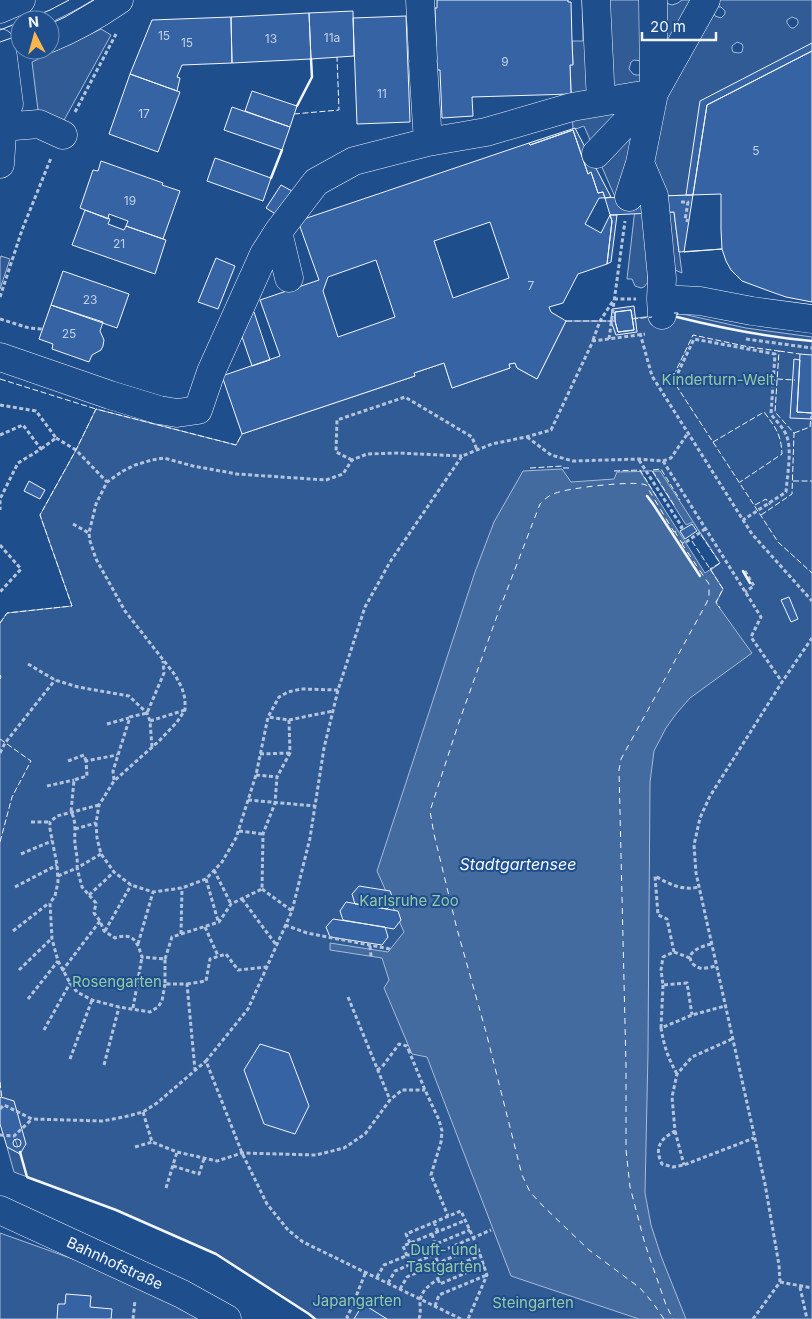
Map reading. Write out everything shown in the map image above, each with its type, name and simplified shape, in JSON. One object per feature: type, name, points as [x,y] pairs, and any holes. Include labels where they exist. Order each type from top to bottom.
[{"type":"street","points":[[0,9],[21,0]]},
{"type":"street","points":[[60,34],[94,17],[119,0]]},
{"type":"street","points":[[420,0],[428,142]]},
{"type":"street","points":[[582,111],[596,0]]},
{"type":"street","points":[[653,0],[654,93],[640,163],[642,197],[662,278],[662,307],[700,301],[812,320]]},
{"type":"street","points":[[596,154],[654,93],[706,0]]},
{"type":"street","points":[[0,164],[2,121],[9,104],[6,52]]},
{"type":"street","points":[[0,357],[159,410],[177,413],[198,410],[212,372],[264,254],[278,232],[316,182],[354,161],[428,142],[486,132],[654,93]]},
{"type":"street","points":[[2,121],[38,124],[63,135]]},
{"type":"street","points":[[278,232],[289,278]]},
{"type":"street","name":"Bahnhofstraße","points":[[0,1210],[182,1294],[227,1319]]},
{"type":"path","points":[[609,339],[614,298],[642,197]]},
{"type":"path","points":[[688,202],[685,220],[689,221]]},
{"type":"path","points":[[338,690],[301,689],[288,692],[279,697],[268,717],[256,775],[239,831],[222,862],[206,878],[182,888],[153,892],[131,885],[114,872],[101,854],[97,838],[96,823],[99,804],[114,781],[152,748],[177,722],[185,710],[185,699],[175,675],[125,611],[96,559],[89,532],[96,504],[107,482],[135,465],[164,458],[193,466],[237,474],[326,480],[343,474],[352,460],[367,454],[398,453],[462,456],[492,444],[551,430],[593,341],[600,321],[614,298]]},
{"type":"path","points":[[0,319],[29,328],[42,329]]},
{"type":"path","points":[[593,341],[641,335],[652,376],[743,520],[752,534],[812,601]]},
{"type":"path","points":[[675,379],[694,339],[775,354],[771,414],[787,437],[786,492],[743,520]]},
{"type":"path","points":[[352,460],[336,452],[337,420],[405,397],[472,437],[477,450]]},
{"type":"path","points":[[0,405],[36,411],[56,438],[76,450],[107,482]]},
{"type":"path","points":[[0,435],[23,425],[41,449]]},
{"type":"path","points":[[526,437],[551,455],[573,461],[639,459],[663,461],[671,458],[688,433]]},
{"type":"path","points":[[0,510],[0,499],[18,463],[56,438]]},
{"type":"path","points":[[0,1110],[4,1105],[32,1119],[102,1120],[143,1112],[157,1103],[206,1061],[248,1009],[292,911],[310,838],[324,748],[338,690],[365,607],[390,562],[462,456]]},
{"type":"path","points":[[639,459],[682,527],[678,530]]},
{"type":"path","points":[[663,461],[761,616],[751,637],[782,682]]},
{"type":"path","points":[[73,524],[89,532]]},
{"type":"path","points":[[686,542],[705,529]]},
{"type":"path","points":[[0,545],[21,569],[0,592]]},
{"type":"path","points":[[745,571],[754,586],[745,592]]},
{"type":"path","points":[[753,1319],[780,1282],[779,1265],[765,1184],[696,873],[694,845],[700,818],[710,796],[812,638]]},
{"type":"path","points":[[147,713],[164,673],[163,661]]},
{"type":"path","points":[[28,664],[55,680],[78,687],[129,696],[147,713],[150,721],[152,748]]},
{"type":"path","points":[[0,753],[5,742],[55,680]]},
{"type":"path","points":[[150,721],[185,710]]},
{"type":"path","points":[[268,717],[289,720],[333,711]]},
{"type":"path","points":[[106,724],[147,713]]},
{"type":"path","points":[[114,781],[113,771],[130,717]]},
{"type":"path","points":[[262,889],[263,834],[275,803],[277,777],[290,752],[289,720]]},
{"type":"path","points":[[260,754],[290,752]]},
{"type":"path","points":[[47,786],[87,776],[84,755],[68,761]]},
{"type":"path","points":[[86,762],[118,755]]},
{"type":"path","points":[[256,775],[277,777]]},
{"type":"path","points":[[74,780],[72,812],[78,858],[77,868],[82,887],[96,902],[94,913],[104,931],[115,938],[123,936],[132,937],[138,944],[142,957],[133,1008]]},
{"type":"path","points":[[248,800],[315,806]]},
{"type":"path","points":[[31,822],[50,822],[57,816],[99,804]]},
{"type":"path","points":[[13,931],[50,903],[55,896],[58,876],[50,822]]},
{"type":"path","points":[[75,829],[96,823]]},
{"type":"path","points":[[239,831],[263,834]]},
{"type":"path","points":[[21,854],[52,841]]},
{"type":"path","points":[[58,876],[77,868],[101,854]]},
{"type":"path","points":[[15,887],[57,865]]},
{"type":"path","points":[[214,870],[230,904]]},
{"type":"path","points":[[89,895],[114,872]]},
{"type":"path","points":[[674,952],[668,919],[658,915],[655,876],[670,885],[689,890],[699,887]]},
{"type":"path","points":[[206,878],[219,922]]},
{"type":"path","points":[[104,931],[131,885]]},
{"type":"path","points":[[181,934],[182,888]]},
{"type":"path","points":[[262,889],[292,911]]},
{"type":"path","points":[[50,903],[52,939],[58,961],[62,971],[77,992],[92,1000],[150,1012],[158,1008],[162,1001],[165,959],[172,937],[219,922],[230,904],[262,889]]},
{"type":"path","points":[[138,944],[153,892]]},
{"type":"path","points":[[242,899],[277,946]]},
{"type":"path","points":[[62,971],[100,921]]},
{"type":"path","points":[[285,925],[307,933],[370,948],[390,949]]},
{"type":"path","points":[[205,927],[218,956]]},
{"type":"path","points":[[19,970],[52,939]]},
{"type":"path","points":[[690,958],[694,950],[711,944]]},
{"type":"path","points":[[370,948],[371,956]]},
{"type":"path","points":[[677,1074],[663,1044],[661,1028],[663,985],[661,970],[663,957],[674,952],[690,958],[691,962],[702,969],[716,966]]},
{"type":"path","points":[[164,984],[187,984],[206,981],[210,959],[226,954],[238,970],[267,967]]},
{"type":"path","points":[[142,957],[165,959]]},
{"type":"path","points":[[28,999],[58,961]]},
{"type":"path","points":[[44,1030],[70,983]]},
{"type":"path","points":[[663,985],[687,983],[692,1015]]},
{"type":"path","points":[[187,984],[195,1070]]},
{"type":"path","points":[[348,998],[390,1100]]},
{"type":"path","points":[[70,1059],[92,1000]]},
{"type":"path","points":[[104,1065],[119,1006]]},
{"type":"path","points":[[661,1028],[692,1015],[725,1006]]},
{"type":"path","points":[[684,1166],[675,1131],[672,1097],[677,1074],[692,1057],[732,1038]]},
{"type":"path","points":[[377,1070],[382,1067],[399,1044],[407,1046],[410,1050],[442,1131],[441,1142],[431,1175],[448,1216]]},
{"type":"path","points":[[206,1061],[242,1153],[267,1204],[288,1230],[303,1242],[461,1319]]},
{"type":"path","points":[[135,1147],[152,1142],[177,1152],[217,1161],[242,1153],[316,1155],[344,1148],[365,1134],[390,1100],[402,1090],[425,1090]]},
{"type":"path","points":[[143,1112],[152,1142]]},
{"type":"path","points":[[0,1135],[14,1136],[32,1119]]},
{"type":"path","points":[[675,1131],[666,1136],[660,1144],[658,1154],[662,1164],[673,1167],[684,1166],[754,1138]]},
{"type":"path","points":[[166,1188],[177,1152]]},
{"type":"path","points":[[173,1166],[200,1174],[204,1159]]},
{"type":"path","points":[[410,1243],[406,1234],[461,1211],[477,1246],[487,1275],[468,1319]]},
{"type":"path","points":[[408,1256],[404,1246],[466,1220]]},
{"type":"path","points":[[434,1222],[438,1232]]},
{"type":"path","points":[[377,1278],[384,1265],[470,1230]]},
{"type":"path","points":[[388,1283],[395,1272],[492,1230]]},
{"type":"path","points":[[432,1234],[438,1263],[436,1274],[440,1284],[484,1265]]},
{"type":"path","points":[[400,1289],[407,1277],[477,1246]]},
{"type":"path","points":[[436,1274],[480,1255]]},
{"type":"path","points":[[348,1319],[347,1317],[366,1272]]},
{"type":"path","points":[[435,1306],[439,1295],[487,1275]]},
{"type":"path","points":[[419,1319],[421,1315],[420,1299],[423,1291],[438,1279]]},
{"type":"path","points":[[780,1282],[812,1288]]},
{"type":"path","points":[[800,1287],[806,1319]]},
{"type":"shaded area","points":[[582,0],[662,0],[672,5],[682,0],[812,0],[812,51],[693,195],[615,197],[584,126],[573,130],[570,65],[573,64],[572,41],[583,41]],"holes":[[[721,7],[725,11],[721,18],[715,16],[716,8]],[[792,17],[797,19],[798,24],[791,28],[787,20]],[[737,42],[742,44],[742,52],[733,52],[732,46]],[[634,60],[641,61],[643,73],[640,75],[633,74],[629,69],[631,62]]]},
{"type":"shaded area","points":[[101,29],[111,35],[63,122],[38,110],[32,62],[36,60],[60,60],[60,49]]},
{"type":"shaded area","points":[[646,206],[648,282],[641,288],[635,286],[632,279],[627,279],[635,209]]},
{"type":"shaded area","points":[[665,212],[674,212],[682,273],[675,270]]},
{"type":"shaded area","points":[[1,256],[10,259],[0,289],[0,259]]},
{"type":"shaded area","name":"Karlsruhe Zoo","points":[[678,313],[746,328],[812,337],[812,1319],[315,1319],[216,1254],[116,1210],[14,1172],[7,1147],[20,1153],[0,1098],[0,623],[7,613],[72,606],[40,515],[96,409],[236,445],[242,434],[415,376],[414,373],[444,363],[452,388],[510,368],[509,364],[515,363],[517,368],[537,379],[566,321],[611,321]]},
{"type":"shaded area","points":[[0,1233],[101,1269],[209,1319],[0,1319]]},
{"type":"water","name":"Stadtgartensee","points":[[562,469],[571,482],[614,479],[617,472],[660,471],[720,563],[711,570],[723,589],[716,603],[752,653],[690,698],[676,714],[654,751],[650,782],[645,1193],[651,1225],[661,1256],[686,1319],[639,1319],[511,1276],[427,1057],[412,1054],[384,988],[389,980],[382,958],[330,950],[330,943],[388,952],[404,932],[377,871],[475,572],[494,522],[523,471]]},
{"type":"pier","points":[[640,471],[652,471],[686,525],[693,522],[720,563],[705,573]]},
{"type":"building","points":[[437,0],[568,0],[568,2],[571,2],[573,65],[570,65],[571,94],[472,97],[473,116],[442,118],[440,70],[437,70],[435,8],[437,8]]},
{"type":"building","points":[[353,11],[354,56],[311,59],[309,13]]},
{"type":"building","points":[[309,13],[311,59],[232,63],[231,17]]},
{"type":"building","points":[[406,16],[410,122],[357,124],[353,18]]},
{"type":"building","points":[[231,17],[232,63],[182,65],[177,77],[180,78],[177,91],[130,74],[152,20]]},
{"type":"building","points":[[812,43],[812,51],[707,105],[693,195],[686,195],[700,101]]},
{"type":"building","points":[[812,51],[812,302],[786,297],[742,281],[731,270],[722,249],[684,252],[707,105]]},
{"type":"building","points":[[130,74],[180,92],[158,152],[109,134]]},
{"type":"building","points":[[252,91],[297,106],[290,127],[245,111]]},
{"type":"building","points":[[232,107],[290,127],[282,150],[224,130]]},
{"type":"building","points":[[575,128],[611,197],[605,198],[603,192],[598,193],[591,172],[588,174],[573,130],[530,145],[529,143]]},
{"type":"building","points":[[573,130],[588,174],[591,172],[598,193],[603,192],[612,221],[607,264],[578,274],[563,303],[549,307],[551,312],[566,321],[537,379],[517,368],[515,363],[509,364],[510,368],[452,388],[444,363],[414,373],[415,376],[242,434],[222,376],[280,356],[260,300],[319,280],[298,221],[529,143],[530,145]],"holes":[[[490,222],[509,278],[453,298],[434,241]],[[376,260],[395,317],[338,337],[323,291],[328,277]]]},
{"type":"building","points":[[215,158],[271,178],[263,201],[207,181]]},
{"type":"building","points":[[101,161],[180,191],[163,239],[126,226],[128,221],[109,214],[108,219],[80,208],[93,170],[98,171]]},
{"type":"building","points":[[281,185],[292,191],[277,215],[266,208]]},
{"type":"building","points":[[721,194],[722,249],[679,252],[674,212],[610,215],[601,233],[585,224],[599,198]]},
{"type":"building","points":[[85,210],[110,219],[108,224],[124,230],[126,226],[166,240],[155,274],[72,245]]},
{"type":"building","points":[[610,215],[617,215],[611,262],[607,264],[612,221]]},
{"type":"building","points":[[216,258],[235,266],[218,309],[198,302]]},
{"type":"building","points":[[63,271],[129,294],[117,328],[51,305]]},
{"type":"building","points":[[51,305],[103,322],[100,331],[104,340],[103,346],[101,350],[92,355],[89,362],[52,349],[53,344],[39,339]]},
{"type":"building","points":[[634,306],[637,332],[616,335],[611,321],[612,309]],"holes":[[[631,310],[634,330],[618,332],[615,312]]]},
{"type":"building","points":[[631,310],[634,330],[618,332],[615,312]]},
{"type":"building","points":[[249,312],[254,312],[270,360],[252,366],[239,328]]},
{"type":"building","points":[[800,354],[812,355],[812,413],[797,412]]},
{"type":"building","points":[[794,359],[800,360],[797,412],[812,413],[812,419],[790,418]]},
{"type":"building","points":[[29,481],[45,490],[40,499],[24,491]]},
{"type":"building","points":[[692,524],[697,531],[685,539],[680,531]]},
{"type":"building","points":[[789,597],[798,619],[791,622],[781,600]]},
{"type":"building","points":[[359,886],[390,891],[394,901],[387,909],[355,904],[352,894]]},
{"type":"building","points":[[346,902],[398,911],[401,920],[394,929],[343,920],[340,911]]},
{"type":"building","points":[[333,919],[385,927],[388,937],[382,945],[330,937],[326,927]]},
{"type":"building","points":[[260,1044],[289,1053],[309,1106],[295,1134],[264,1124],[244,1070]]},
{"type":"building","points":[[1,1097],[14,1101],[26,1144],[20,1154],[7,1147],[0,1124]]},
{"type":"building","points":[[17,1139],[21,1143],[17,1147],[13,1143]]},
{"type":"building","points":[[66,1294],[91,1296],[90,1307],[112,1309],[111,1319],[57,1319],[58,1304],[65,1304]]},
{"type":"building","points":[[363,1304],[387,1319],[354,1319]]},
{"type":"ferry route","points":[[664,1319],[640,1288],[589,1250],[543,1206],[530,1192],[522,1175],[486,1032],[457,929],[430,811],[459,722],[540,504],[551,495],[563,491],[629,483],[646,485],[674,532],[678,530],[675,532],[682,543],[686,542],[682,544],[709,584],[709,597],[706,604],[621,759],[619,770],[626,1066],[626,1150],[630,1187],[645,1244],[666,1305],[673,1319]]},
{"type":"tram line","points":[[50,10],[69,0]]},
{"type":"tram line","points":[[60,19],[94,0]]},
{"type":"tram line","points":[[0,30],[10,26]]},
{"type":"tram line","points":[[0,42],[10,38]]},
{"type":"fence","points":[[294,114],[339,110],[337,57]]},
{"type":"fence","points":[[674,313],[678,313],[677,317]]},
{"type":"fence","points":[[632,319],[652,317]]},
{"type":"fence","points":[[566,321],[614,321]]},
{"type":"fence","points":[[761,515],[792,494],[794,433],[775,412],[779,351],[749,347],[693,335],[672,379],[778,542],[812,573]]},
{"type":"fence","points":[[779,351],[800,354]]},
{"type":"fence","points":[[0,379],[96,409]]},
{"type":"fence","points":[[777,379],[795,380]]},
{"type":"fence","points":[[0,623],[7,613],[72,606],[40,515],[96,409],[236,445],[242,434]]},
{"type":"fence","points":[[713,442],[764,412],[772,422],[779,436],[782,454],[740,482]]},
{"type":"fence","points":[[794,433],[810,427],[811,416]]},
{"type":"fence","points":[[530,468],[563,466]]},
{"type":"fence","points":[[563,468],[571,468]]},
{"type":"fence","points":[[674,505],[652,470],[661,469],[680,500]]},
{"type":"fence","points":[[614,471],[640,470],[658,499]]},
{"type":"fence","points":[[793,481],[812,481]]},
{"type":"fence","points":[[755,505],[766,499],[770,505]]},
{"type":"fence","points":[[701,535],[720,563],[710,569]]},
{"type":"fence","points":[[692,541],[723,589],[716,602],[720,608]]},
{"type":"fence","points":[[0,675],[0,679]]},
{"type":"fence","points":[[0,739],[31,761],[12,797],[0,842]]},
{"type":"fence","points":[[0,1082],[2,1099]]},
{"type":"wall","points":[[297,106],[312,77],[311,59]]},
{"type":"wall","points":[[271,178],[282,150]]},
{"type":"wall","points":[[677,317],[744,332],[812,341]]},
{"type":"wall","points":[[647,496],[700,576]]},
{"type":"wall","points":[[743,571],[750,583]]},
{"type":"wall","points":[[20,1152],[27,1177],[116,1210],[216,1254],[315,1319]]},
{"type":"park label","name":"Kinderturn-Welt","points":[[718,379]]},
{"type":"park label","name":"Rosengarten","points":[[117,981]]},
{"type":"park label","name":"Duft- und Tastgarten","points":[[444,1258]]},
{"type":"park label","name":"Japangarten","points":[[357,1300]]},
{"type":"park label","name":"Steingarten","points":[[533,1302]]}]
